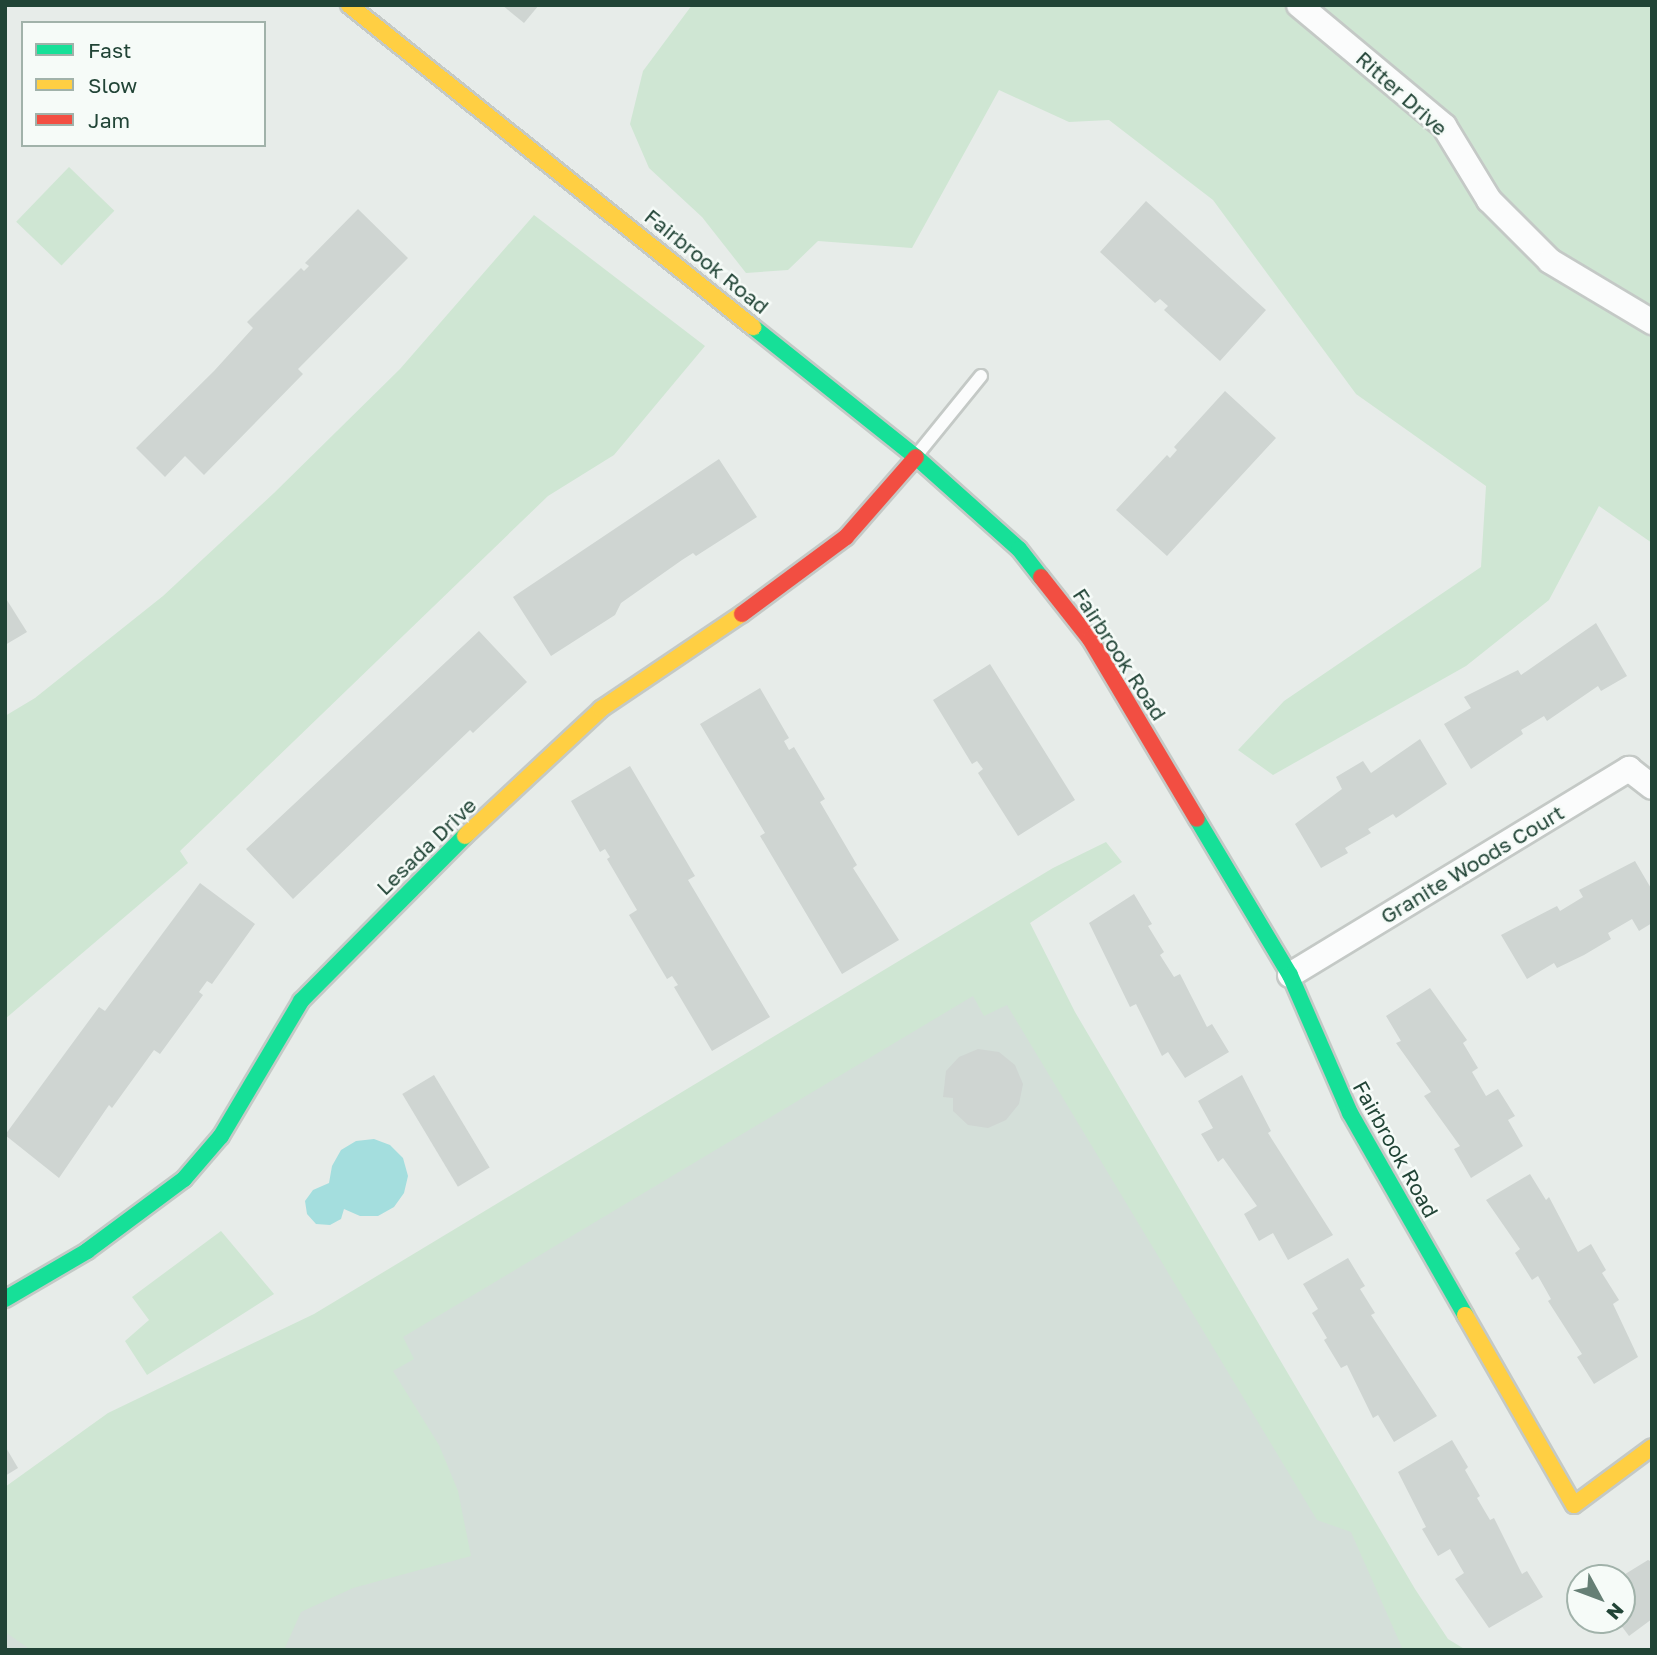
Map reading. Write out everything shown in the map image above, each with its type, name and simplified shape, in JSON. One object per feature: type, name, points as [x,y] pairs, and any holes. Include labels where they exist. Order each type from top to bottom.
[{"type":"street","name":"Fairbrook Road","points":[[349,5],[397,38],[916,457],[1019,549],[1090,639],[1290,975],[1350,1113],[1574,1505],[1652,1447]]},
{"type":"street","name":"Ritter Drive","points":[[1299,5],[1444,126],[1489,200],[1550,261],[1652,322]]},
{"type":"street","name":"Lesada Drive","points":[[5,1299],[87,1251],[184,1179],[221,1136],[294,1012],[335,962],[557,746],[601,709],[828,552],[916,457]]},
{"type":"street","name":"Granite Woods Court","points":[[1290,975],[1629,769],[1652,787]]},
{"type":"lane","points":[[916,457],[981,376]]},
{"type":"shaded area","points":[[1009,914],[1429,1650],[5,1650],[5,1513]]},
{"type":"green space","points":[[692,5],[1652,5],[1652,543],[1599,506],[1549,600],[1466,666],[1273,775],[1238,750],[1284,701],[1481,567],[1486,486],[1356,394],[1213,200],[1109,120],[1069,122],[999,90],[912,248],[818,241],[788,270],[746,273],[702,217],[649,168],[630,124],[643,71]]},
{"type":"green space","points":[[69,167],[114,211],[62,265],[16,222]]},
{"type":"green space","points":[[534,215],[705,346],[614,455],[548,496],[180,851],[188,863],[5,1019],[5,716],[35,698],[163,596],[274,493],[400,369]]},
{"type":"green space","points":[[1106,842],[1122,862],[1030,923],[1075,1012],[1415,1589],[1448,1639],[1466,1650],[1403,1650],[1351,1532],[1317,1520],[1007,1005],[984,1016],[973,996],[403,1337],[414,1359],[393,1371],[439,1445],[458,1491],[471,1556],[353,1588],[301,1612],[284,1650],[31,1650],[5,1632],[5,1487],[108,1413],[314,1314],[1053,868]]},
{"type":"green space","points":[[221,1231],[274,1294],[147,1375],[125,1341],[149,1320],[132,1297]]},
{"type":"water","points":[[374,1139],[390,1145],[403,1158],[408,1176],[404,1193],[394,1207],[378,1216],[360,1216],[344,1209],[341,1219],[330,1225],[316,1224],[307,1214],[305,1201],[313,1190],[329,1183],[332,1166],[341,1150],[356,1141]]},
{"type":"building","points":[[502,5],[539,5],[524,23]]},
{"type":"building","points":[[1146,201],[1266,310],[1220,361],[1164,310],[1168,306],[1160,299],[1155,303],[1100,252]]},
{"type":"building","points":[[358,209],[408,258],[298,369],[303,374],[204,475],[185,456],[165,477],[136,448],[214,371],[253,328],[247,322],[301,268],[304,271],[309,266],[305,263]]},
{"type":"building","points":[[1225,391],[1276,438],[1167,556],[1116,510],[1167,455],[1170,458],[1177,450],[1174,447]]},
{"type":"building","points":[[719,459],[757,517],[696,556],[693,553],[682,560],[621,603],[615,615],[551,656],[513,597]]},
{"type":"building","points":[[5,597],[27,632],[5,645]]},
{"type":"building","points":[[1596,623],[1627,676],[1601,691],[1598,686],[1547,721],[1544,716],[1521,730],[1523,734],[1471,769],[1444,724],[1471,708],[1464,697],[1518,670],[1521,675]]},
{"type":"building","points":[[479,631],[527,682],[473,733],[470,730],[293,899],[246,849]]},
{"type":"building","points":[[990,664],[1075,800],[1018,836],[978,773],[983,769],[977,761],[972,764],[933,700]]},
{"type":"building","points":[[760,688],[789,738],[784,741],[789,750],[794,747],[825,799],[820,802],[857,865],[853,868],[899,940],[842,974],[760,836],[765,833],[700,724]]},
{"type":"building","points":[[1420,739],[1447,784],[1396,818],[1393,814],[1368,829],[1371,833],[1345,848],[1348,853],[1321,868],[1295,824],[1342,789],[1336,777],[1363,761],[1371,773]]},
{"type":"building","points":[[630,766],[695,876],[688,880],[770,1017],[712,1051],[674,987],[678,985],[672,976],[667,979],[629,915],[637,910],[607,859],[610,857],[605,849],[600,852],[571,801]]},
{"type":"building","points":[[1635,861],[1652,890],[1652,923],[1639,931],[1632,919],[1608,933],[1611,939],[1584,955],[1557,968],[1554,963],[1527,979],[1501,935],[1557,906],[1560,911],[1583,897],[1579,890]]},
{"type":"building","points":[[200,883],[255,924],[212,984],[207,981],[199,992],[203,995],[160,1054],[154,1050],[112,1108],[109,1105],[59,1178],[5,1135],[99,1007],[105,1011]]},
{"type":"building","points":[[1134,894],[1152,924],[1148,926],[1164,952],[1160,955],[1174,977],[1180,974],[1207,1027],[1212,1024],[1229,1052],[1185,1078],[1168,1052],[1162,1056],[1136,1004],[1130,1007],[1089,923]]},
{"type":"building","points":[[1430,988],[1467,1040],[1463,1043],[1478,1068],[1472,1072],[1486,1096],[1498,1089],[1515,1116],[1508,1120],[1523,1146],[1471,1178],[1454,1149],[1460,1146],[1424,1096],[1431,1092],[1396,1043],[1401,1041],[1386,1016]]},
{"type":"building","points":[[978,1049],[999,1052],[1015,1065],[1023,1084],[1019,1104],[1006,1120],[988,1128],[968,1125],[953,1111],[953,1098],[943,1097],[946,1071],[959,1057]]},
{"type":"building","points":[[434,1075],[490,1168],[458,1187],[402,1094]]},
{"type":"building","points":[[1242,1075],[1271,1131],[1268,1133],[1333,1235],[1288,1260],[1273,1233],[1259,1241],[1244,1214],[1257,1206],[1223,1158],[1218,1162],[1201,1134],[1213,1128],[1198,1101]]},
{"type":"building","points":[[1530,1174],[1546,1200],[1549,1197],[1578,1252],[1591,1244],[1606,1270],[1602,1273],[1619,1300],[1613,1304],[1638,1357],[1594,1384],[1577,1357],[1582,1354],[1548,1301],[1551,1299],[1538,1276],[1532,1280],[1515,1253],[1520,1249],[1486,1200]]},
{"type":"building","points":[[1348,1258],[1365,1286],[1360,1289],[1375,1313],[1371,1315],[1437,1416],[1394,1442],[1378,1415],[1373,1418],[1347,1365],[1341,1368],[1324,1340],[1327,1338],[1312,1313],[1318,1309],[1303,1284]]},
{"type":"building","points":[[1452,1440],[1468,1467],[1465,1470],[1480,1496],[1477,1498],[1490,1520],[1494,1518],[1522,1574],[1527,1571],[1543,1597],[1489,1628],[1455,1579],[1464,1573],[1450,1549],[1438,1556],[1422,1529],[1426,1527],[1398,1472]]},
{"type":"building","points":[[5,1446],[18,1468],[5,1476]]},
{"type":"building","points":[[1648,1560],[1652,1562],[1652,1619],[1636,1631],[1636,1567]]},
{"type":"traffic: fast","points":[[753,327],[916,457],[1019,549],[1041,577]]},
{"type":"traffic: fast","points":[[1197,819],[1290,975],[1350,1113],[1465,1315]]},
{"type":"traffic: fast","points":[[5,1299],[87,1251],[184,1179],[221,1136],[301,1001],[465,836]]},
{"type":"traffic: slow","points":[[349,5],[753,327]]},
{"type":"traffic: slow","points":[[465,836],[601,709],[742,614]]},
{"type":"traffic: slow","points":[[1465,1315],[1574,1505],[1652,1447]]},
{"type":"traffic: jam","points":[[742,614],[846,537],[916,457]]},
{"type":"traffic: jam","points":[[1041,577],[1090,639],[1197,819]]}]
